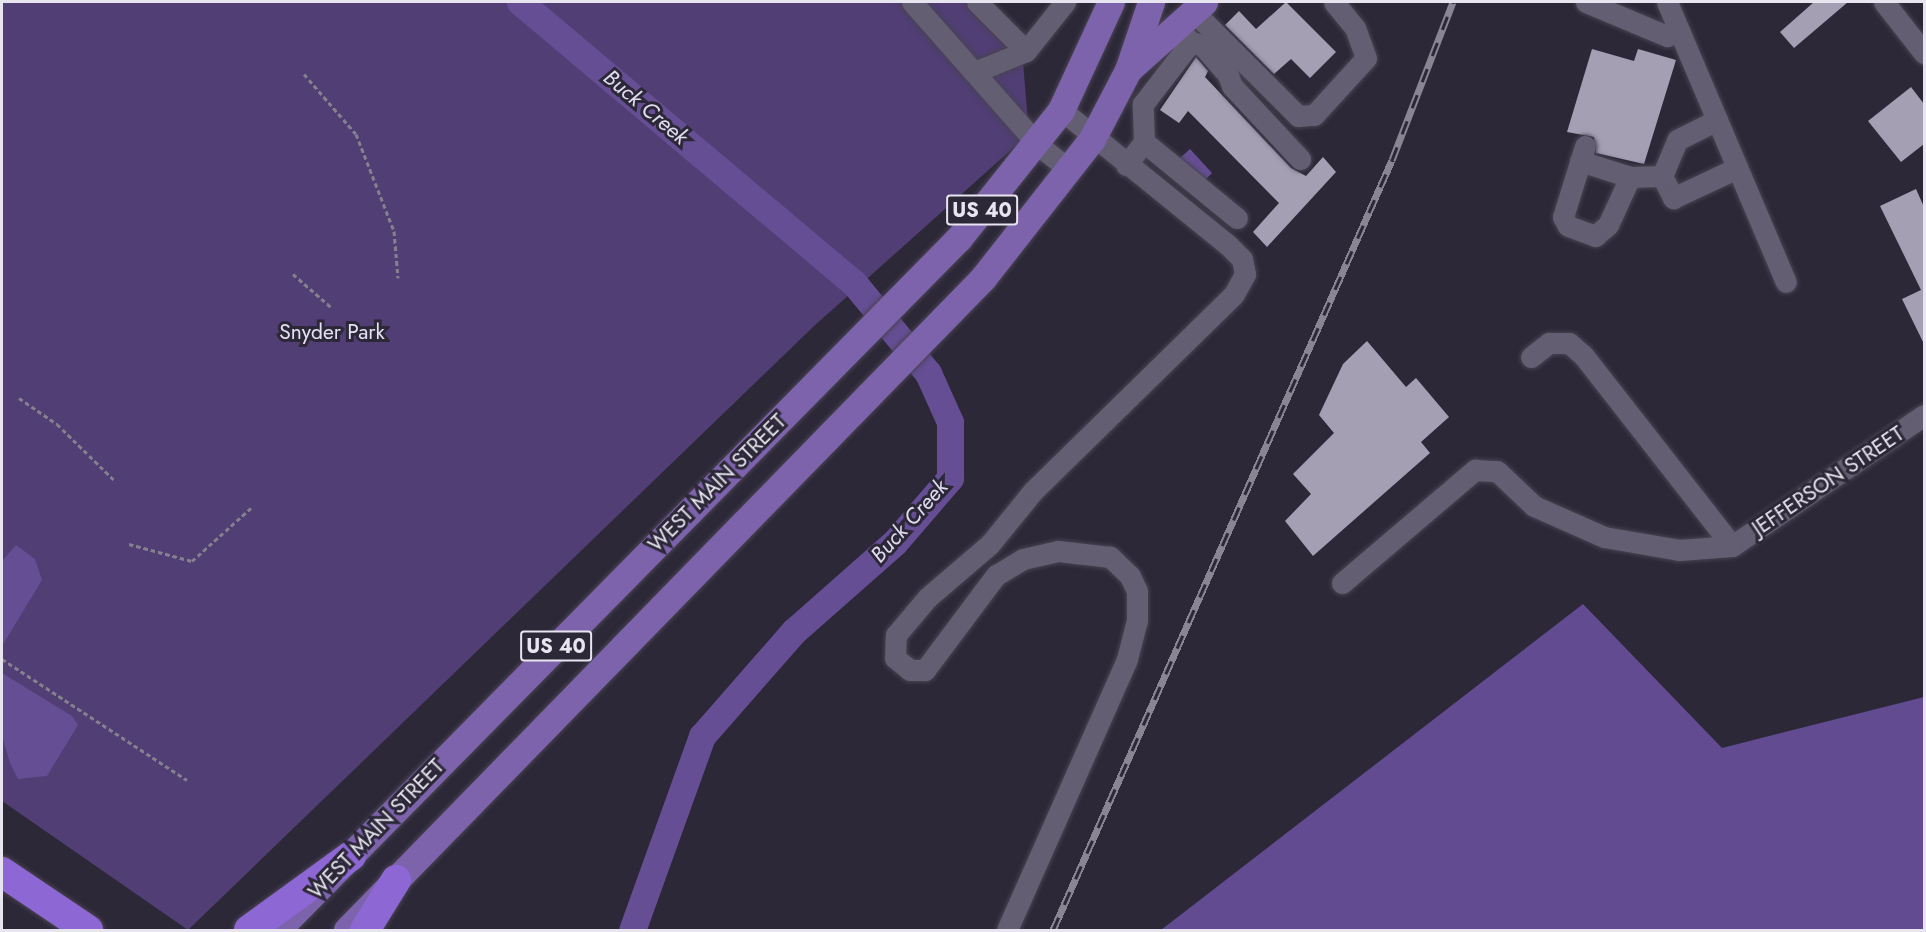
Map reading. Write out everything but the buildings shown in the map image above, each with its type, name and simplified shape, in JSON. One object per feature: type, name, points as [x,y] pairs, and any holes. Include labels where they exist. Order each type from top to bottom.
[{"type":"highway","points":[[249,930],[351,855]]},
{"type":"highway","points":[[2,872],[87,930]]},
{"type":"highway","points":[[364,930],[396,880]]},
{"type":"main road","name":"WEST MAIN STREET","points":[[277,930],[922,273],[1037,144],[1061,110],[1111,2]]},
{"type":"main road","name":"US 40","points":[[347,930],[963,298],[1071,171],[1092,139],[1128,70],[1151,2]]},
{"type":"main road","points":[[1128,70],[1192,21]]},
{"type":"street","points":[[912,2],[977,72],[1037,144],[1071,171]]},
{"type":"street","points":[[977,2],[1026,51]]},
{"type":"street","points":[[977,72],[1026,51],[1065,2]]},
{"type":"street","points":[[1192,21],[1298,116],[1314,115],[1366,58],[1355,28],[1334,2]]},
{"type":"street","points":[[1586,2],[1667,36],[1679,30]]},
{"type":"street","points":[[1667,2],[1786,282]]},
{"type":"street","points":[[1884,2],[1921,40]]},
{"type":"street","points":[[1126,165],[1144,142],[1143,104],[1192,21]]},
{"type":"street","points":[[1192,21],[1203,45],[1232,86],[1300,159]]},
{"type":"street","points":[[1007,930],[1127,659],[1137,620],[1137,591],[1130,576],[1110,557],[1058,551],[1023,559],[996,574],[925,670],[910,670],[895,658],[896,635],[927,598],[990,544],[1033,491],[1234,294],[1245,274],[1242,259],[1228,245],[1092,139],[1061,110]]},
{"type":"street","points":[[1717,120],[1677,140],[1662,176],[1673,198],[1737,168]]},
{"type":"street","points":[[1144,142],[1236,218]]},
{"type":"street","points":[[1630,177],[1608,225],[1595,236],[1568,226],[1563,217],[1582,153],[1630,177],[1662,176]]},
{"type":"street","points":[[1531,357],[1549,343],[1569,343],[1583,356],[1732,546]]},
{"type":"street","name":"JEFFERSON STREET","points":[[1732,546],[1924,415]]},
{"type":"street","points":[[1342,583],[1475,470],[1497,471],[1534,506],[1604,537],[1679,550],[1732,546]]},
{"type":"path","points":[[304,74],[356,134],[394,231],[398,278]]},
{"type":"path","points":[[293,274],[332,308]]},
{"type":"path","points":[[19,398],[57,424],[115,481]]},
{"type":"path","points":[[129,544],[192,561],[252,507]]},
{"type":"path","points":[[2,659],[187,780]]},
{"type":"green space","name":"Snyder Park","points":[[2,2],[975,2],[1022,50],[1029,134],[813,327],[188,930],[2,801]]},
{"type":"shaded area","points":[[1190,149],[1212,173],[1199,186],[1172,165]]},
{"type":"shaded area","points":[[16,545],[35,559],[42,580],[2,646],[2,561]]},
{"type":"shaded area","points":[[1583,604],[1722,748],[1924,697],[1924,930],[1161,930]]},
{"type":"shaded area","points":[[2,673],[72,716],[78,725],[47,776],[18,779],[10,763],[2,736]]},
{"type":"waterway","name":"Buck Creek","points":[[520,2],[854,283],[928,373],[950,422],[950,478],[895,542],[794,631],[702,736],[632,930]]},
{"type":"railway","points":[[1053,930],[1392,160],[1453,2]]}]
